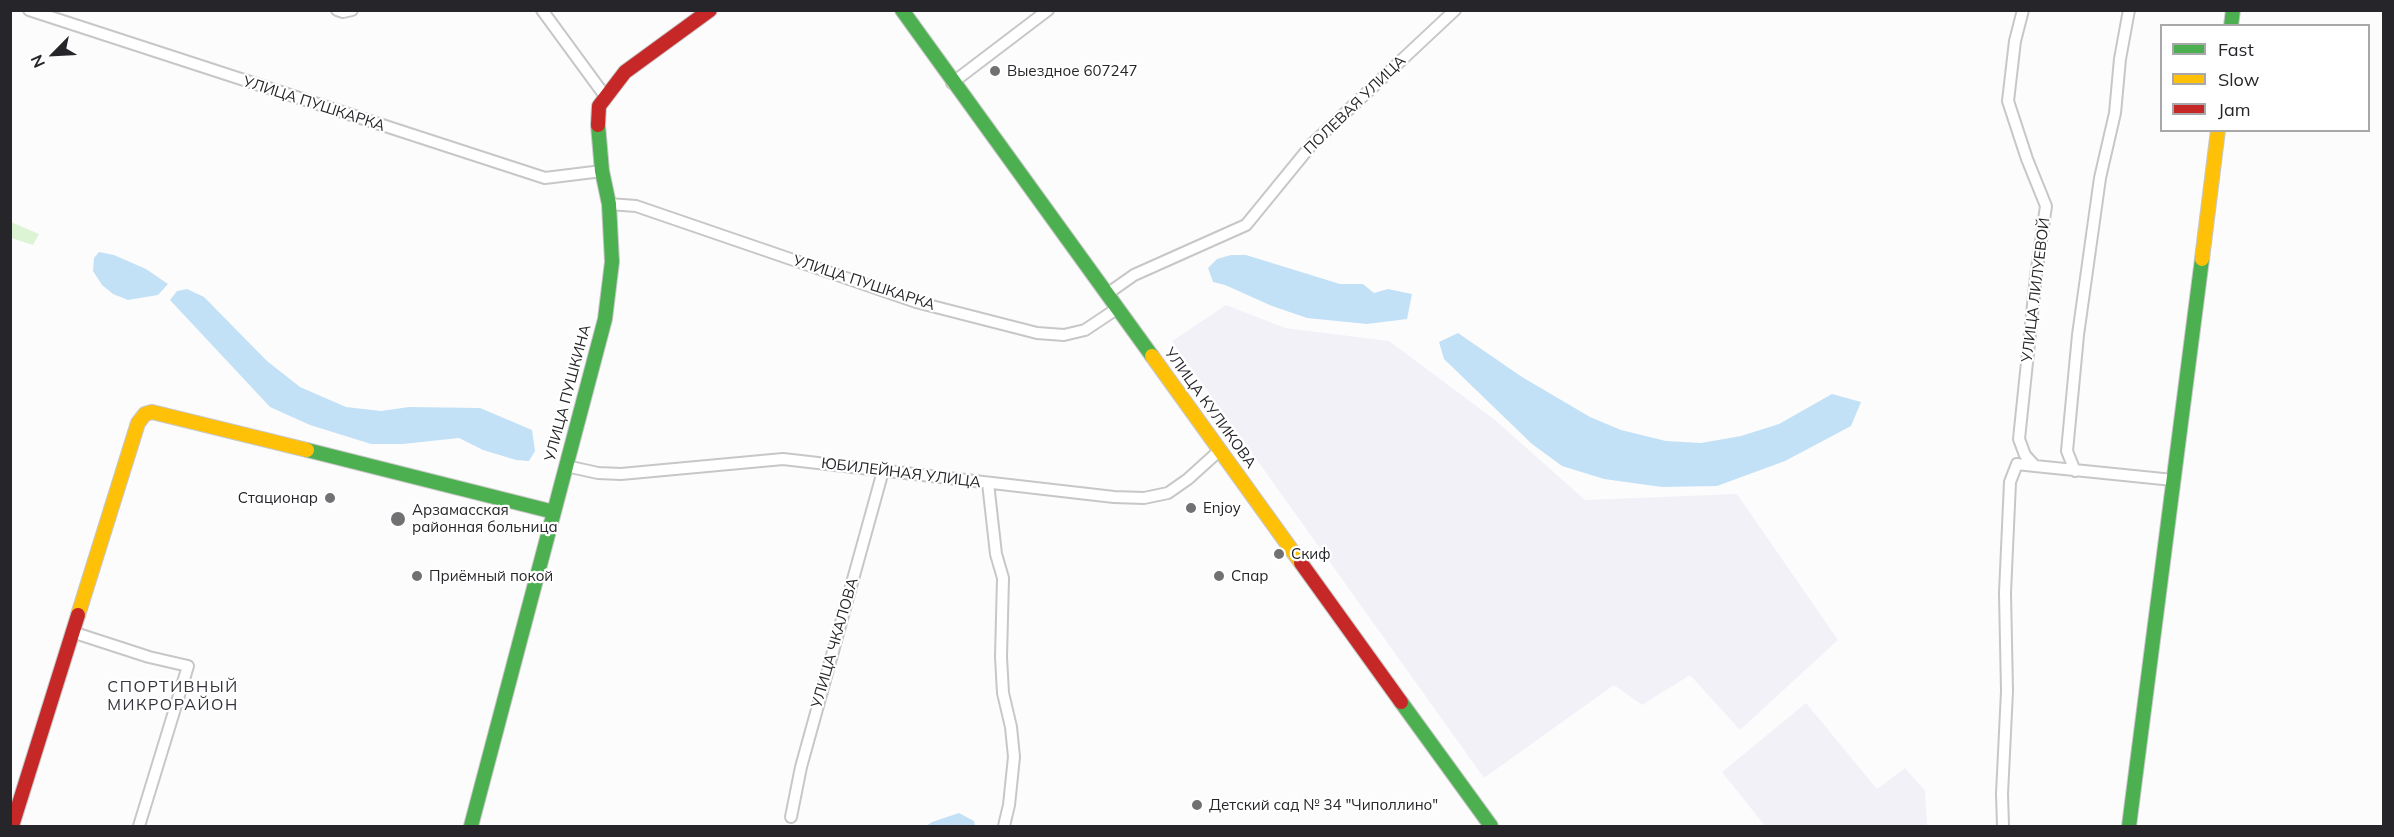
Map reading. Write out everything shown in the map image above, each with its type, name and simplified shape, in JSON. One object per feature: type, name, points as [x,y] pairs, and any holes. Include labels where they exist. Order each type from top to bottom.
[{"type":"street","name":"УЛИЦА ПУШКАРКА","points":[[29,10],[545,178],[602,171]]},
{"type":"street","points":[[542,10],[605,96]]},
{"type":"street","name":"УЛИЦА ПУШКИНА","points":[[471,826],[605,319],[612,262],[609,204],[602,171],[597,115],[605,96],[625,72],[710,10]]},
{"type":"street","name":"УЛИЦА КУЛИКОВА","points":[[902,10],[952,83],[1118,308],[1491,826]]},
{"type":"street","points":[[952,83],[1048,10]]},
{"type":"street","name":"ПОЛЕВАЯ УЛИЦА","points":[[1107,294],[1134,275],[1246,225],[1313,143],[1455,10]]},
{"type":"street","name":"УЛИЦА ЛИЛУЕВОЙ","points":[[2023,10],[2015,41],[2008,101],[2027,159],[2046,206],[2036,276],[2019,439],[2025,455],[2035,466]]},
{"type":"street","points":[[2075,471],[2067,451],[2078,335],[2100,178],[2115,113],[2120,59],[2129,10]]},
{"type":"street","points":[[2129,826],[2218,132]]},
{"type":"street","name":"УЛИЦА ПУШКАРКА","points":[[609,204],[636,206],[916,302],[1037,333],[1064,335],[1085,330],[1118,308]]},
{"type":"street","points":[[12,826],[138,423],[145,414],[152,412],[554,512]]},
{"type":"street","name":"ЮБИЛЕЙНАЯ УЛИЦА","points":[[566,466],[598,473],[621,474],[783,459],[1114,497],[1154,497],[1188,480],[1220,450]]},
{"type":"street","points":[[2003,826],[2010,482],[2017,464],[2173,480]]},
{"type":"street","name":"УЛИЦА ЧКАЛОВА","points":[[791,817],[801,767],[883,471]]},
{"type":"street","points":[[988,483],[996,554],[1003,578],[1002,681],[1014,757],[1009,805],[1004,826]]},
{"type":"street","points":[[72,632],[149,657],[188,666],[139,826]]},
{"type":"shaded area","points":[[1226,305],[1285,328],[1389,341],[1495,420],[1585,500],[1737,494],[1838,640],[1740,730],[1690,675],[1642,705],[1614,685],[1484,778],[1172,341]]},
{"type":"shaded area","points":[[1806,703],[1877,789],[1905,768],[1925,791],[1927,826],[1765,826],[1722,772]]},
{"type":"green space","points":[[11,222],[39,234],[33,245],[11,238]]},
{"type":"water","points":[[99,252],[114,255],[146,269],[168,284],[158,295],[128,300],[113,294],[102,285],[93,271],[94,258]]},
{"type":"water","points":[[1231,255],[1246,255],[1340,284],[1363,284],[1374,293],[1388,289],[1412,294],[1407,319],[1367,324],[1307,318],[1272,306],[1213,282],[1208,268],[1217,259]]},
{"type":"water","points":[[187,289],[204,297],[267,361],[300,387],[346,407],[381,411],[409,407],[480,408],[532,430],[535,451],[529,461],[516,460],[483,450],[459,438],[403,444],[371,444],[310,425],[270,407],[170,300],[177,291]]},
{"type":"water","points":[[1458,333],[1522,377],[1590,417],[1621,430],[1666,441],[1701,443],[1741,436],[1779,424],[1832,394],[1861,402],[1851,426],[1785,461],[1717,486],[1662,487],[1604,479],[1562,466],[1532,444],[1444,359],[1439,342]]},
{"type":"water","points":[[959,813],[974,821],[975,826],[926,826],[932,822]]},
{"type":"traffic: fast","points":[[902,10],[1152,356]]},
{"type":"traffic: fast","points":[[2231,24],[2233,10]]},
{"type":"traffic: fast","points":[[471,826],[605,319],[612,262],[609,204],[602,171],[598,125]]},
{"type":"traffic: fast","points":[[2129,826],[2202,259]]},
{"type":"traffic: fast","points":[[307,450],[554,512]]},
{"type":"traffic: fast","points":[[1401,702],[1491,826]]},
{"type":"traffic: slow","points":[[2202,259],[2218,132]]},
{"type":"traffic: slow","points":[[1152,356],[1301,563]]},
{"type":"traffic: slow","points":[[78,615],[138,423],[145,414],[152,412],[307,450]]},
{"type":"traffic: jam","points":[[598,125],[599,106],[625,72],[710,10]]},
{"type":"traffic: jam","points":[[1301,563],[1401,702]]},
{"type":"traffic: jam","points":[[12,826],[78,615]]},
{"type":"place","name":"Выездное 607247","points":[[995,71]]},
{"type":"place","name":"Стационар","points":[[330,498]]},
{"type":"place","name":"Enjoy","points":[[1191,508]]},
{"type":"place","name":"Арзамасская районная больница","points":[[398,519]]},
{"type":"place","name":"Скиф","points":[[1279,554]]},
{"type":"place","name":"Приёмный покой","points":[[417,576]]},
{"type":"place","name":"Спар","points":[[1219,576]]},
{"type":"place","name":"Детский сад № 34 \"Чиполлино\"","points":[[1197,805]]},
{"type":"district","name":"СПОРТИВНЫЙ МИКРОРАЙОН","points":[[173,696]]}]
